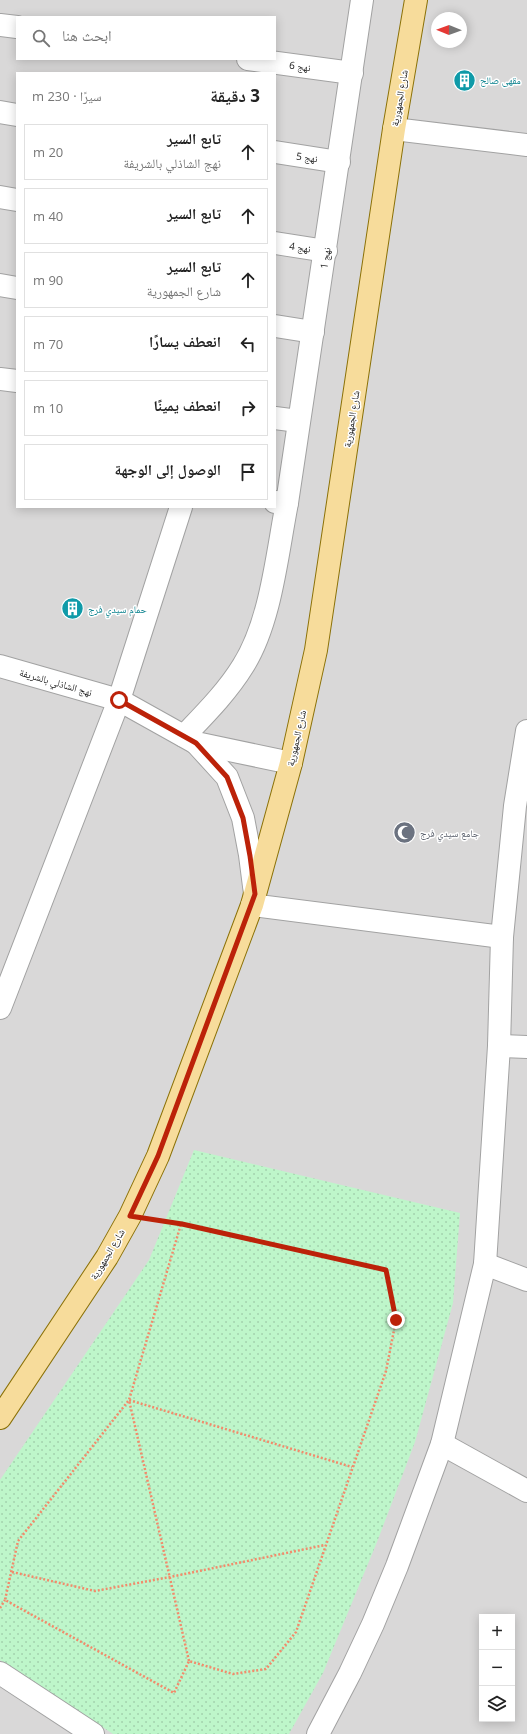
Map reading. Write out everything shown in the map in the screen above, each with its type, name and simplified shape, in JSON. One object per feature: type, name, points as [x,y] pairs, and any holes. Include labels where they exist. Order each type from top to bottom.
[{"type":"main road","name":"شارع الجمهورية","points":[[0,1418],[107,1257],[130,1216],[158,1156],[254,900],[291,763],[316,650],[394,129],[416,0]]},
{"type":"street","name":"نهج 1","points":[[190,740],[218,699],[244,666],[265,620],[281,502],[298,421],[326,251],[362,0]]},
{"type":"street","points":[[0,25],[16,27]]},
{"type":"street","name":"نهج 6","points":[[255,60],[352,73]]},
{"type":"street","points":[[0,112],[16,115]]},
{"type":"street","points":[[394,129],[527,145]]},
{"type":"street","name":"نهج 5","points":[[276,152],[339,162]]},
{"type":"street","points":[[0,197],[16,200]]},
{"type":"street","name":"نهج 4","points":[[276,243],[326,251]]},
{"type":"street","points":[[0,285],[16,288]]},
{"type":"street","points":[[276,326],[313,332]]},
{"type":"street","points":[[0,379],[16,381]]},
{"type":"street","points":[[276,418],[298,421]]},
{"type":"street","points":[[0,1008],[119,700],[181,508]]},
{"type":"street","name":"نهج الشاذلي بالشريفة","points":[[0,666],[119,700],[190,740],[291,763]]},
{"type":"street","points":[[318,1734],[350,1673],[376,1617],[397,1566],[442,1444],[486,1264],[499,1046],[502,937],[515,806],[527,731]]},
{"type":"street","points":[[190,740],[227,777],[230,784],[243,818],[250,856],[254,900],[502,937]]},
{"type":"street","points":[[499,1046],[527,1047]]},
{"type":"street","points":[[486,1264],[527,1280]]},
{"type":"street","points":[[442,1444],[527,1491]]},
{"type":"street","points":[[0,1673],[93,1734]]},
{"type":"path","points":[[130,1216],[182,1224],[386,1270],[396,1320],[386,1371],[296,1632],[266,1669],[233,1674],[189,1661]]},
{"type":"path","points":[[0,1608],[5,1600],[18,1541],[129,1400],[182,1224]]},
{"type":"path","points":[[129,1400],[352,1467]]},
{"type":"path","points":[[5,1600],[174,1693],[189,1661],[129,1400]]},
{"type":"path","points":[[12,1572],[95,1591],[170,1578],[326,1545]]},
{"type":"shaded area","points":[[0,0],[527,0],[527,1734],[0,1734]]},
{"type":"green space","points":[[194,1150],[460,1213],[453,1303],[415,1442],[377,1542],[323,1673],[289,1734],[113,1734],[0,1660],[0,1480],[149,1260]]},
{"type":"place","name":"مقهى صالح","points":[[465,80]]},
{"type":"place","name":"حمام سيدي فرج","points":[[73,609]]},
{"type":"place","name":"جامع سيدي فرج","points":[[404,833]]},
{"type":"route","points":[[119,700],[196,743],[227,777],[243,818],[255,894],[158,1156],[130,1216],[182,1224],[386,1270],[396,1320]]}]
